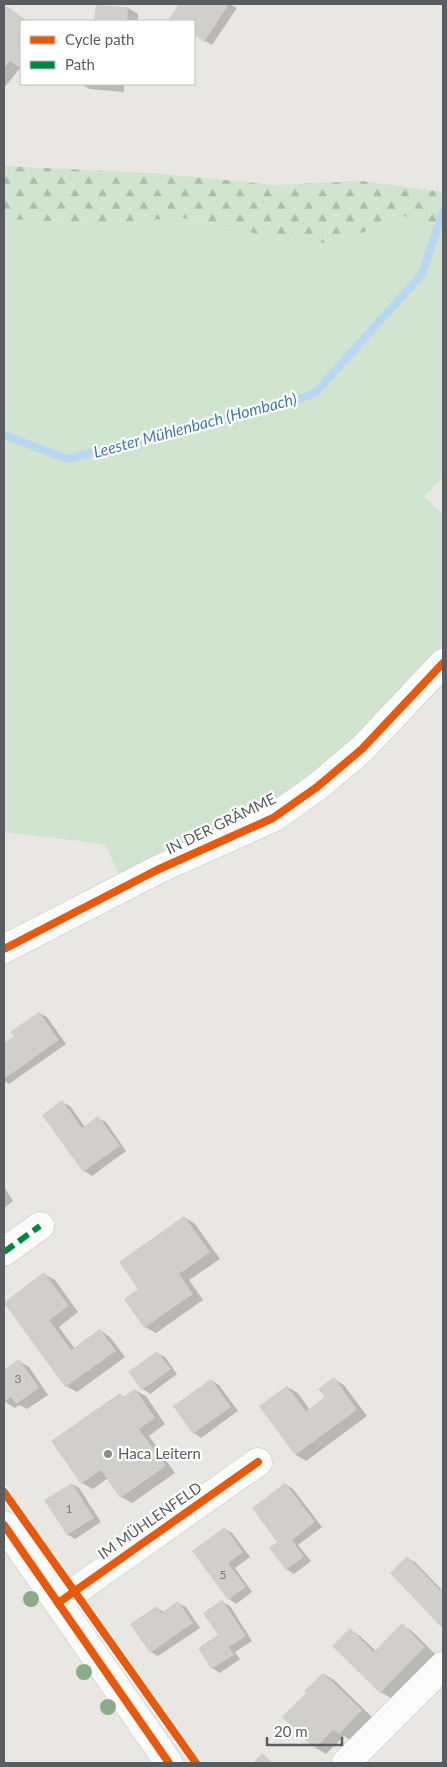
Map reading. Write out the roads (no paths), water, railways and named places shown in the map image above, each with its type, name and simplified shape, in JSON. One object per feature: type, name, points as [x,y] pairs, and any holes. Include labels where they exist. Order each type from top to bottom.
[{"type":"street","name":"IN DER GRÄMME","points":[[4,949],[157,870],[273,818],[317,787],[362,749],[443,663]]},
{"type":"street","points":[[4,1252],[40,1226]]},
{"type":"street","name":"IM MÜHLENFELD","points":[[58,1603],[258,1462]]},
{"type":"street","points":[[4,1525],[169,1763]]},
{"type":"street","points":[[346,1763],[443,1666]]},
{"type":"waterway","name":"Leester Mühlenbach (Hombach)","points":[[4,435],[67,459],[276,407],[315,393],[422,274],[443,211]]},
{"type":"place","name":"Haca Leitern","points":[[108,1454]]}]
